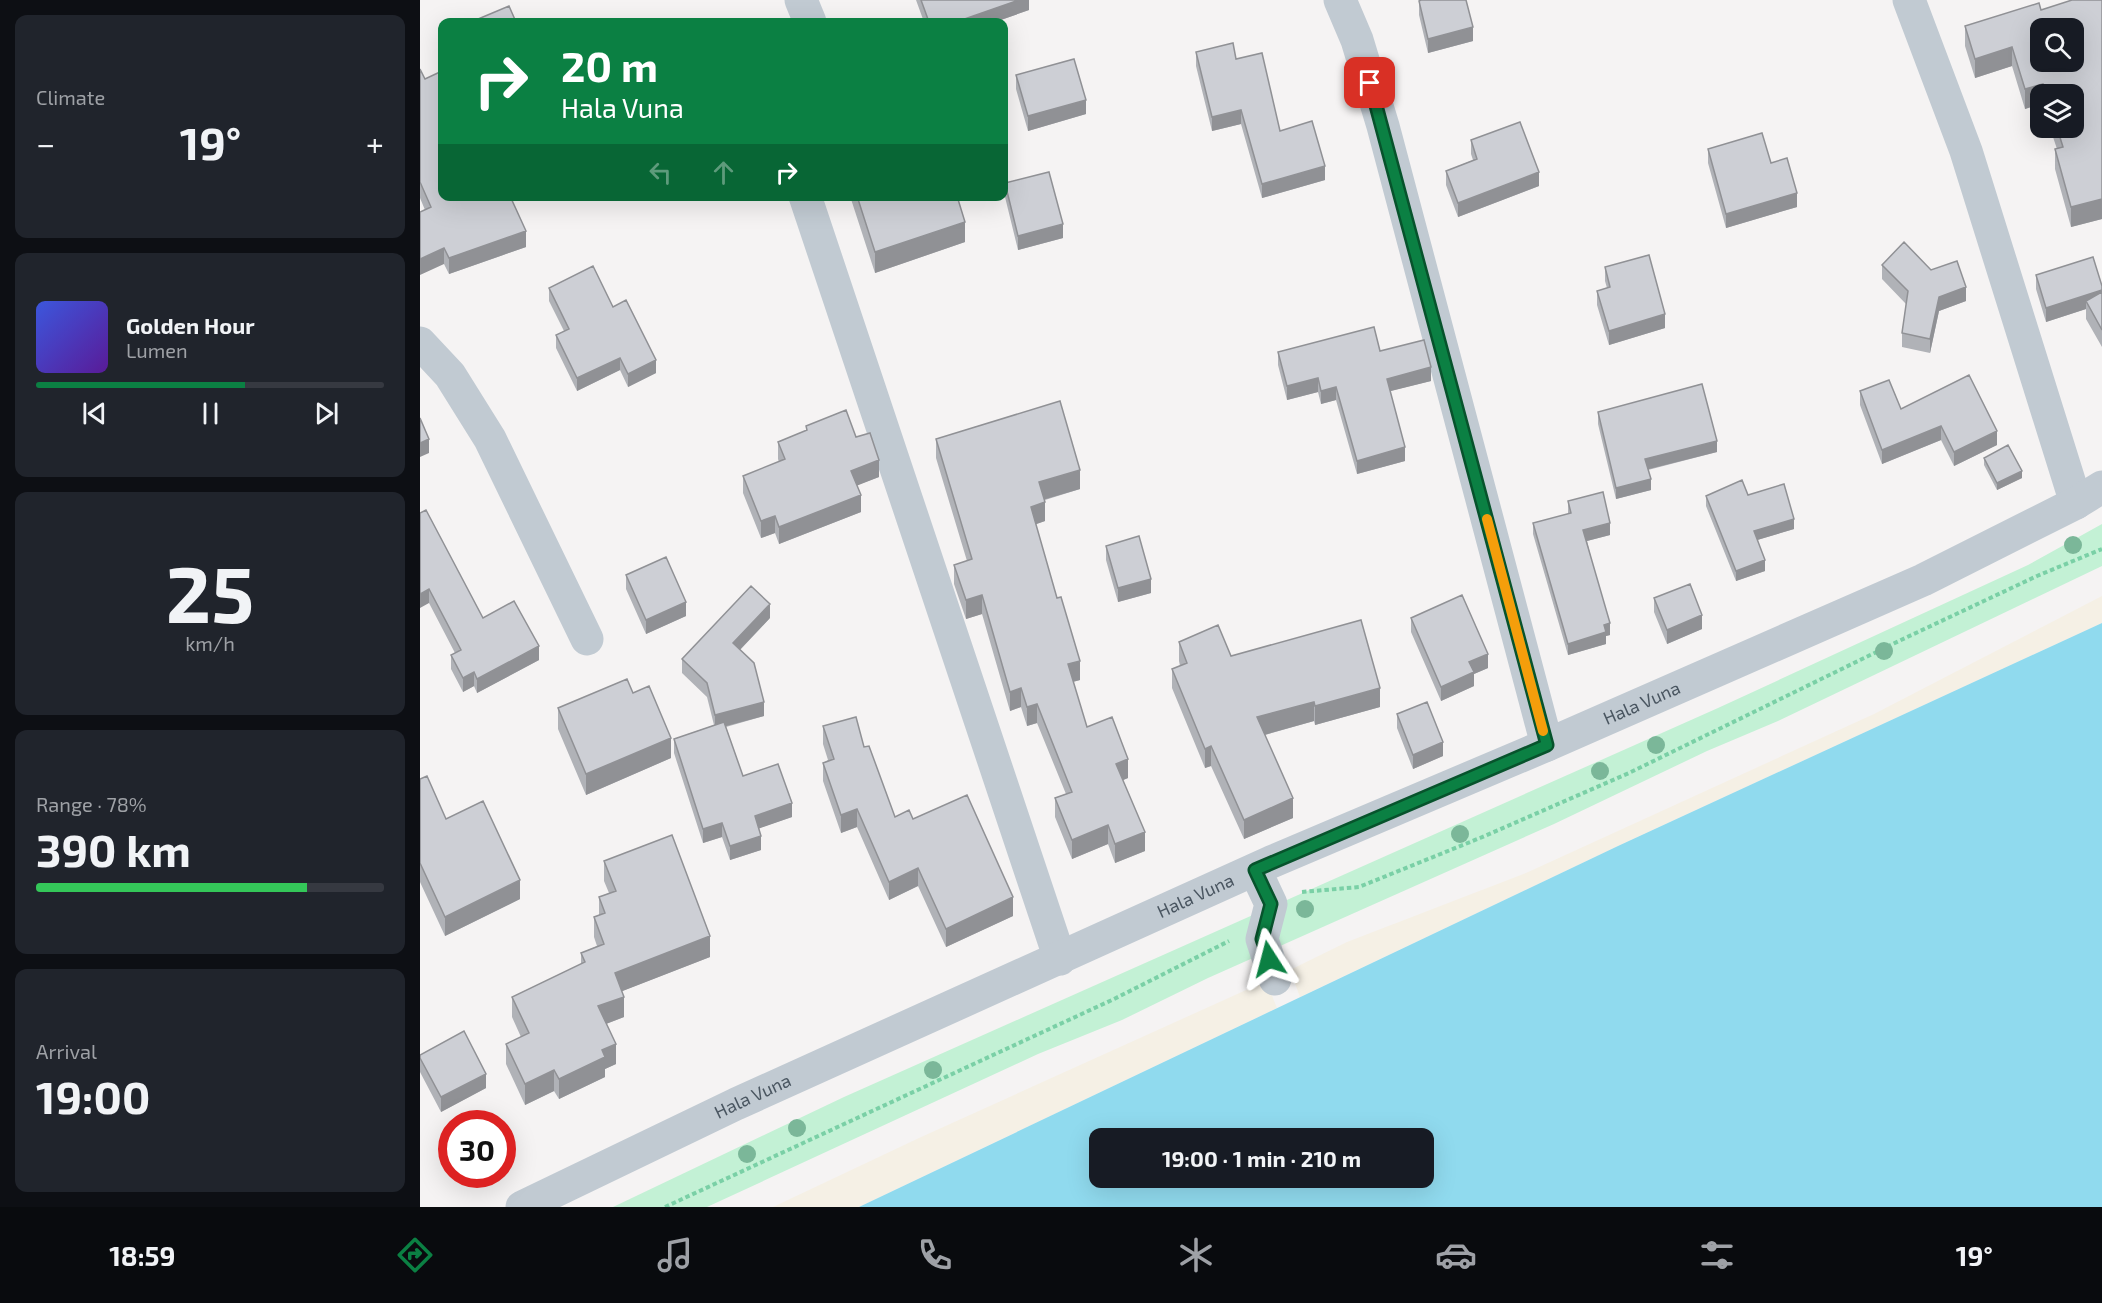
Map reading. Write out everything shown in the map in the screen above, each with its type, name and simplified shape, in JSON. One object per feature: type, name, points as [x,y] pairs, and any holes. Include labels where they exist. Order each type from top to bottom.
[{"type":"street","points":[[801,0],[808,18]]},
{"type":"street","points":[[1340,0],[1357,40],[1383,126],[1547,745]]},
{"type":"street","points":[[1909,0],[1966,151],[2089,495]]},
{"type":"street","points":[[807,201],[1060,959]]},
{"type":"street","points":[[420,343],[450,375],[490,439],[587,639]]},
{"type":"street","name":"Hala Vuna","points":[[522,1207],[736,1104],[1255,870],[1923,580],[2089,495]]},
{"type":"street","points":[[1255,870],[1271,904],[1262,939],[1275,979]]},
{"type":"path","points":[[1271,904],[1300,892],[1359,887],[1480,838],[1629,773],[1932,625],[2037,576],[2102,549]]},
{"type":"path","points":[[665,1207],[1114,999],[1230,941]]},
{"type":"green space","points":[[2102,524],[2102,566],[1778,721],[1707,751],[1554,824],[1208,978],[1122,1020],[1038,1054],[707,1207],[613,1207],[844,1097],[1718,708],[2028,565]]},
{"type":"sand","points":[[2102,596],[2102,623],[1618,846],[1300,997],[1290,970],[1347,942],[1526,873],[1874,714]]},
{"type":"sand","points":[[1266,981],[1277,1008],[859,1207],[773,1207],[919,1138]]},
{"type":"water","points":[[2102,623],[2102,1207],[859,1207],[1618,846]]},
{"type":"building","points":[[921,0],[1019,0],[967,18],[928,18]]},
{"type":"building","points":[[1466,0],[1473,27],[1428,39],[1419,1]]},
{"type":"building","points":[[2072,0],[2102,0],[2102,199],[2071,207],[2055,149],[2063,147],[2060,138],[2084,138],[2084,84],[2030,84],[2030,88],[2025,89],[2012,47],[1975,59],[1965,26],[2039,3],[2041,10]]},
{"type":"building","points":[[509,6],[514,18],[480,18]]},
{"type":"building","points":[[1233,43],[1236,59],[1262,53],[1280,131],[1312,121],[1325,166],[1262,184],[1241,110],[1212,117],[1196,52]]},
{"type":"building","points":[[1074,59],[1086,100],[1028,116],[1016,75]]},
{"type":"building","points":[[420,69],[425,79],[438,73],[438,201],[512,201],[526,231],[449,258],[444,248],[420,259],[420,212],[431,207],[420,182]]},
{"type":"building","points":[[1520,122],[1539,172],[1458,203],[1446,171],[1477,159],[1471,140]]},
{"type":"building","points":[[1762,133],[1771,163],[1787,158],[1797,193],[1726,214],[1708,149]]},
{"type":"building","points":[[1049,172],[1063,224],[1018,236],[1008,195],[1008,182]]},
{"type":"building","points":[[859,201],[959,201],[965,222],[875,252]]},
{"type":"building","points":[[1904,242],[1931,270],[1957,261],[1966,287],[1939,297],[1930,339],[1902,333],[1908,291],[1882,265]]},
{"type":"building","points":[[1649,255],[1665,314],[1609,331],[1597,291],[1610,287],[1605,267]]},
{"type":"building","points":[[2093,257],[2102,290],[2046,308],[2036,275]]},
{"type":"building","points":[[593,266],[613,307],[626,300],[656,360],[628,374],[620,358],[577,378],[556,335],[569,329],[549,288]]},
{"type":"building","points":[[2102,292],[2102,330],[2086,301]]},
{"type":"building","points":[[1374,327],[1380,351],[1424,340],[1431,367],[1387,379],[1405,447],[1357,461],[1336,387],[1321,391],[1318,378],[1287,386],[1278,352]]},
{"type":"building","points":[[1969,375],[1997,431],[1954,452],[1941,426],[1882,450],[1860,391],[1889,380],[1901,409]]},
{"type":"building","points":[[1702,384],[1717,441],[1645,459],[1651,479],[1616,488],[1598,412]]},
{"type":"building","points":[[1060,401],[1080,470],[1039,482],[1045,502],[1031,507],[1057,598],[1061,597],[1080,661],[1068,664],[1087,727],[1112,717],[1128,759],[1116,764],[1145,832],[1115,844],[1108,825],[1072,840],[1055,798],[1072,792],[1037,704],[1027,707],[1021,688],[1010,692],[982,595],[966,600],[954,565],[972,559],[936,439]]},
{"type":"building","points":[[846,410],[856,437],[870,433],[879,460],[851,471],[861,495],[779,527],[775,516],[761,521],[743,476],[785,459],[778,442],[807,430],[806,426]]},
{"type":"building","points":[[420,418],[429,439],[420,443]]},
{"type":"building","points":[[2008,445],[2022,471],[1997,483],[1984,458]]},
{"type":"building","points":[[1742,480],[1748,495],[1784,484],[1794,519],[1754,531],[1765,560],[1736,571],[1706,496]]},
{"type":"building","points":[[1603,492],[1610,523],[1583,530],[1610,623],[1604,625],[1606,632],[1568,644],[1533,523],[1571,513],[1568,501]]},
{"type":"building","points":[[426,510],[483,618],[514,601],[539,646],[477,679],[474,672],[463,678],[451,655],[461,650],[429,589],[420,594],[420,513]]},
{"type":"building","points":[[1139,536],[1151,579],[1118,588],[1106,546]]},
{"type":"building","points":[[666,557],[686,602],[646,620],[626,575]]},
{"type":"building","points":[[1690,584],[1702,615],[1667,630],[1654,598]]},
{"type":"building","points":[[751,586],[770,604],[733,643],[754,663],[764,702],[715,715],[707,683],[682,659]]},
{"type":"building","points":[[1462,595],[1488,654],[1469,662],[1474,672],[1441,687],[1411,618]]},
{"type":"building","points":[[1361,620],[1380,688],[1315,706],[1314,702],[1257,717],[1293,798],[1244,820],[1211,746],[1205,749],[1172,669],[1187,663],[1179,642],[1218,625],[1231,656]]},
{"type":"building","points":[[627,679],[633,693],[649,686],[671,738],[586,774],[558,708]]},
{"type":"building","points":[[1427,702],[1443,742],[1413,755],[1397,714]]},
{"type":"building","points":[[856,717],[864,747],[869,746],[895,817],[909,810],[913,819],[967,795],[1013,897],[946,929],[918,868],[889,882],[857,809],[841,815],[823,763],[834,759],[823,726]]},
{"type":"building","points":[[724,722],[743,776],[778,764],[792,803],[755,816],[761,836],[730,846],[722,823],[703,829],[674,739]]},
{"type":"building","points":[[427,776],[446,819],[483,801],[520,880],[445,917],[420,863],[420,779]]},
{"type":"building","points":[[672,835],[710,936],[615,973],[624,997],[598,1006],[616,1044],[602,1050],[605,1057],[559,1079],[554,1070],[525,1084],[506,1044],[529,1033],[512,997],[585,962],[581,953],[604,944],[594,917],[605,913],[599,897],[616,891],[604,861]]},
{"type":"building","points":[[464,1031],[486,1074],[441,1097],[420,1055]]},
{"type":"slow traffic","points":[[1487,519],[1543,731]]},
{"type":"route","points":[[1269,959],[1262,939],[1271,904],[1255,870],[1547,745],[1370,83]]}]
